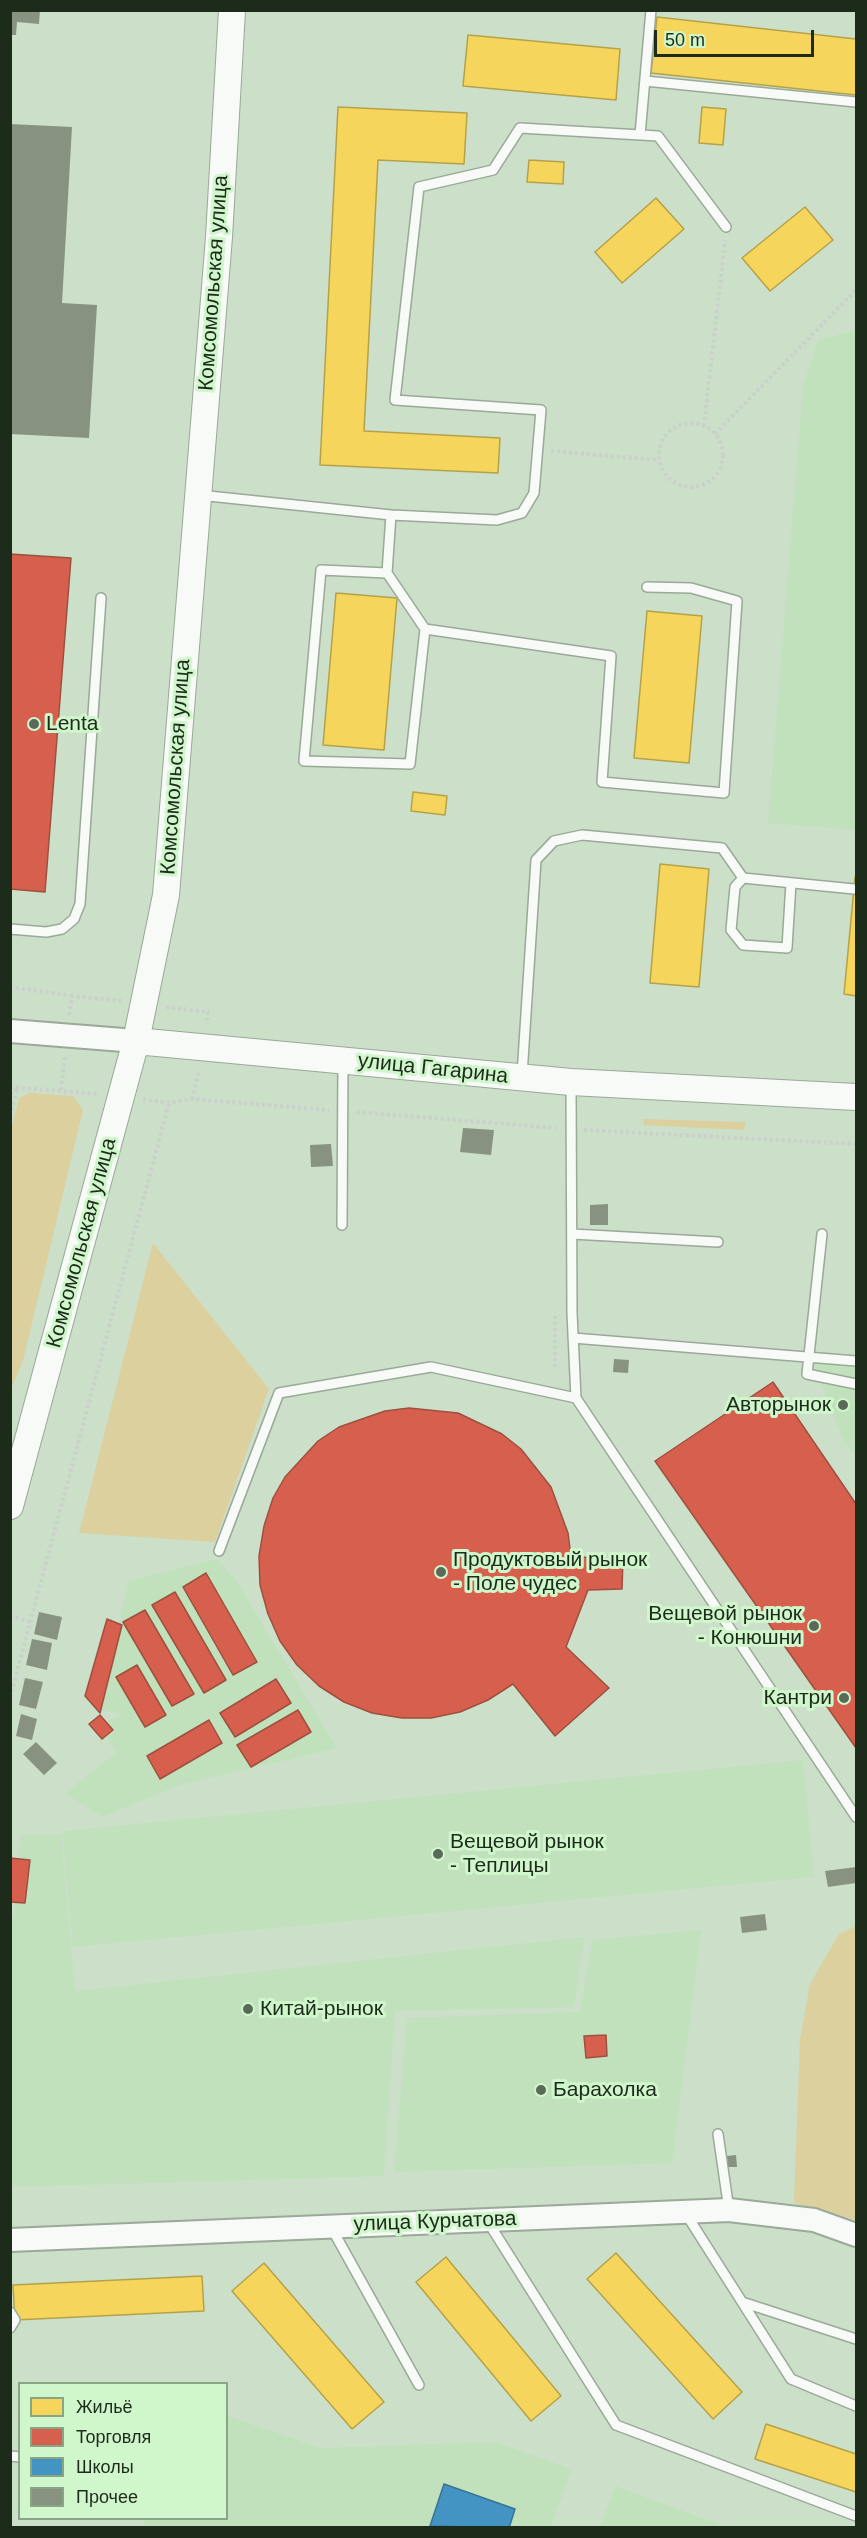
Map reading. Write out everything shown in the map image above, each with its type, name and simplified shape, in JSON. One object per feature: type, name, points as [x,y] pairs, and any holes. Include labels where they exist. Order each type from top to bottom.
[{"type":"main road","name":"Комсомольская улица","points":[[10,1506],[23,1440],[122,1096],[136,1041],[166,895],[219,237],[232,10]]},
{"type":"main road","name":"улица Гагарина","points":[[136,1041],[571,1082],[856,1097]]},
{"type":"street","name":"улица Гагарина","points":[[10,1031],[136,1041]]},
{"type":"street","name":"улица Курчатова","points":[[10,2240],[729,2210],[814,2220],[856,2235]]},
{"type":"lane","points":[[640,135],[651,10]]},
{"type":"lane","points":[[645,81],[856,102]]},
{"type":"lane","points":[[197,494],[391,515],[496,520],[522,513],[534,493],[541,410],[396,399],[419,187],[493,170],[520,128],[658,136],[726,227]]},
{"type":"lane","points":[[387,573],[321,570],[304,760],[410,764],[425,629],[387,573],[391,515]]},
{"type":"lane","points":[[425,629],[611,656],[602,782],[724,793],[737,601],[691,588],[647,587]]},
{"type":"lane","points":[[10,929],[46,932],[62,929],[74,919],[80,904],[101,598]]},
{"type":"lane","points":[[521,1077],[536,860],[554,841],[582,835],[723,848],[743,878],[854,889]]},
{"type":"lane","points":[[743,878],[735,887],[731,930],[743,945],[787,948],[791,884]]},
{"type":"lane","points":[[342,1225],[343,1059]]},
{"type":"lane","points":[[571,1082],[573,1338],[576,1398],[856,1817]]},
{"type":"lane","points":[[572,1234],[718,1242]]},
{"type":"lane","points":[[822,1234],[807,1374],[856,1384]]},
{"type":"lane","points":[[573,1338],[856,1361]]},
{"type":"lane","points":[[219,1551],[279,1393],[431,1366],[576,1398]]},
{"type":"lane","points":[[717,2134],[729,2210]]},
{"type":"lane","points":[[685,2212],[791,2379],[856,2406]]},
{"type":"lane","points":[[487,2220],[616,2425],[856,2516]]},
{"type":"lane","points":[[331,2227],[419,2385]]},
{"type":"lane","points":[[742,2302],[856,2339]]},
{"type":"lane","points":[[10,2312],[15,2320],[10,2328]]},
{"type":"path","points":[[704,426],[726,227]]},
{"type":"path","points":[[715,434],[856,290]]},
{"type":"path","points":[[690,423],[704,426],[715,434],[722,446],[721,467],[707,483],[686,487],[675,483],[667,477],[658,460],[659,447],[671,430],[690,423]]},
{"type":"path","points":[[539,450],[658,460]]},
{"type":"path","points":[[10,987],[72,996]]},
{"type":"path","points":[[10,1087],[122,1096],[169,1103],[192,1099],[570,1129],[856,1144]]},
{"type":"path","points":[[10,1095],[18,1088]]},
{"type":"path","points":[[10,1116],[18,1088]]},
{"type":"path","points":[[10,1698],[169,1103]]},
{"type":"path","points":[[556,1128],[556,1140]]},
{"type":"path","points":[[555,1307],[555,1367]]},
{"type":"path","points":[[10,1616],[30,1622]]},
{"type":"shaded area","points":[[856,330],[856,830],[768,823],[803,386],[818,340]]},
{"type":"shaded area","points":[[30,1093],[73,1096],[83,1110],[23,1361],[11,1389],[11,1129],[19,1098]]},
{"type":"shaded area","points":[[643,1119],[746,1122],[744,1130],[644,1125]]},
{"type":"shaded area","points":[[153,1243],[269,1389],[215,1542],[79,1533]]},
{"type":"shaded area","name":"Авторынок","points":[[813,1362],[856,1368],[856,1455],[844,1442]]},
{"type":"shaded area","points":[[217,1559],[238,1583],[337,1748],[183,1784],[102,1817],[65,1793],[116,1753],[100,1725],[122,1714],[101,1710],[128,1581]]},
{"type":"shaded area","name":"Вещевой рынок - Теплицы","points":[[803,1760],[814,1877],[73,1947],[62,1831]]},
{"type":"shaded area","name":"Китай-рынок","points":[[61,1834],[75,1991],[584,1937],[574,2007],[395,2011],[384,2176],[11,2187],[10,1918],[14,1918],[21,1835]]},
{"type":"shaded area","points":[[856,1926],[856,2220],[794,2203],[800,2039],[810,1984],[839,1934]]},
{"type":"shaded area","name":"Барахолка","points":[[701,1930],[672,2163],[394,2172],[407,2018],[580,2012],[592,1940]]},
{"type":"shaded area","points":[[228,2416],[321,2448],[495,2442],[572,2469],[551,2527],[142,2528],[145,2520],[228,2520]]},
{"type":"shaded area","points":[[615,2486],[727,2527],[600,2527]]},
{"type":"building: Жильё","points":[[657,17],[856,39],[856,95],[651,73]]},
{"type":"building: Жильё","points":[[468,35],[620,49],[616,100],[463,86]]},
{"type":"building: Жильё","points":[[338,107],[467,113],[464,164],[378,160],[364,431],[500,438],[498,473],[320,465]]},
{"type":"building: Жильё","points":[[702,107],[726,109],[723,145],[699,143]]},
{"type":"building: Жильё","points":[[529,160],[564,162],[563,184],[527,182]]},
{"type":"building: Жильё","points":[[656,198],[684,229],[622,283],[595,252]]},
{"type":"building: Жильё","points":[[805,207],[833,240],[770,291],[742,258]]},
{"type":"building: Жильё","points":[[336,593],[397,598],[384,750],[323,745]]},
{"type":"building: Жильё","points":[[647,611],[702,616],[689,763],[634,758]]},
{"type":"building: Жильё","points":[[413,792],[447,796],[445,815],[411,811]]},
{"type":"building: Жильё","points":[[660,864],[709,869],[699,987],[650,983]]},
{"type":"building: Жильё","points":[[856,877],[856,996],[844,994]]},
{"type":"building: Жильё","points":[[616,2253],[742,2392],[713,2419],[587,2279]]},
{"type":"building: Жильё","points":[[446,2257],[561,2396],[531,2421],[416,2282]]},
{"type":"building: Жильё","points":[[264,2263],[384,2402],[352,2429],[232,2291]]},
{"type":"building: Жильё","points":[[202,2276],[204,2311],[15,2320],[13,2285]]},
{"type":"building: Жильё","points":[[766,2424],[856,2454],[856,2492],[755,2459]]},
{"type":"building: Торговля","name":"Lenta","points":[[10,554],[71,558],[45,892],[10,889]]},
{"type":"building: Торговля","name":"Вещевой рынок - Конюшни","points":[[773,1382],[856,1504],[856,1748],[655,1461]]},
{"type":"building: Торговля","name":"Продуктовый рынок - Поле чудес","points":[[409,1408],[458,1413],[502,1434],[521,1449],[551,1487],[568,1533],[571,1557],[623,1558],[622,1589],[588,1590],[566,1647],[609,1688],[555,1736],[513,1684],[488,1700],[460,1712],[431,1718],[402,1718],[372,1713],[344,1702],[319,1686],[297,1665],[280,1641],[268,1614],[260,1585],[259,1556],[264,1526],[273,1498],[285,1477],[318,1441],[339,1427],[385,1411]]},
{"type":"building: Торговля","points":[[206,1573],[257,1662],[233,1675],[183,1587]]},
{"type":"building: Торговля","points":[[175,1592],[226,1680],[204,1693],[152,1605]]},
{"type":"building: Торговля","points":[[145,1610],[194,1694],[172,1706],[123,1622]]},
{"type":"building: Торговля","points":[[107,1619],[122,1625],[100,1713],[85,1696]]},
{"type":"building: Торговля","points":[[137,1665],[166,1715],[145,1727],[116,1677]]},
{"type":"building: Торговля","points":[[276,1679],[291,1703],[235,1737],[220,1713]]},
{"type":"building: Торговля","points":[[298,1710],[311,1732],[251,1767],[237,1745]]},
{"type":"building: Торговля","points":[[100,1715],[113,1730],[102,1739],[89,1724]]},
{"type":"building: Торговля","points":[[209,1720],[222,1743],[160,1779],[147,1756]]},
{"type":"building: Торговля","points":[[10,1858],[30,1860],[25,1903],[10,1902]]},
{"type":"building: Торговля","points":[[606,2035],[607,2056],[586,2058],[584,2036]]},
{"type":"building: Школы","points":[[444,2484],[515,2509],[509,2528],[430,2526]]},
{"type":"building: Прочее","points":[[10,10],[40,10],[39,24],[17,22],[16,35],[10,35]]},
{"type":"building: Прочее","points":[[10,124],[72,127],[62,303],[97,305],[89,438],[10,434]]},
{"type":"building: Прочее","points":[[463,1128],[494,1130],[491,1155],[460,1152]]},
{"type":"building: Прочее","points":[[331,1144],[333,1166],[311,1167],[310,1145]]},
{"type":"building: Прочее","points":[[608,1204],[608,1225],[590,1225],[590,1205]]},
{"type":"building: Прочее","points":[[614,1359],[629,1360],[628,1373],[613,1372]]},
{"type":"building: Прочее","points":[[39,1612],[62,1617],[57,1640],[34,1634]]},
{"type":"building: Прочее","points":[[32,1639],[52,1643],[47,1670],[26,1665]]},
{"type":"building: Прочее","points":[[25,1678],[43,1682],[36,1709],[19,1705]]},
{"type":"building: Прочее","points":[[21,1714],[37,1719],[32,1740],[16,1736]]},
{"type":"building: Прочее","points":[[36,1742],[57,1763],[44,1775],[23,1754]]},
{"type":"building: Прочее","points":[[856,1867],[856,1883],[828,1887],[825,1871]]},
{"type":"building: Прочее","points":[[765,1914],[767,1930],[742,1933],[740,1917]]},
{"type":"building: Прочее","points":[[736,2155],[737,2167],[728,2167],[727,2156]]},
{"type":"place","name":"Lenta","points":[[34,724]]},
{"type":"place","name":"Авторынок","points":[[843,1405]]},
{"type":"place","name":"Продуктовый рынок - Поле чудес","points":[[441,1572]]},
{"type":"place","name":"Вещевой рынок - Конюшни","points":[[814,1626]]},
{"type":"place","name":"Кантри","points":[[844,1698]]},
{"type":"place","name":"Вещевой рынок - Теплицы","points":[[438,1854]]},
{"type":"place","name":"Китай-рынок","points":[[248,2009]]},
{"type":"place","name":"Барахолка","points":[[541,2090]]}]
